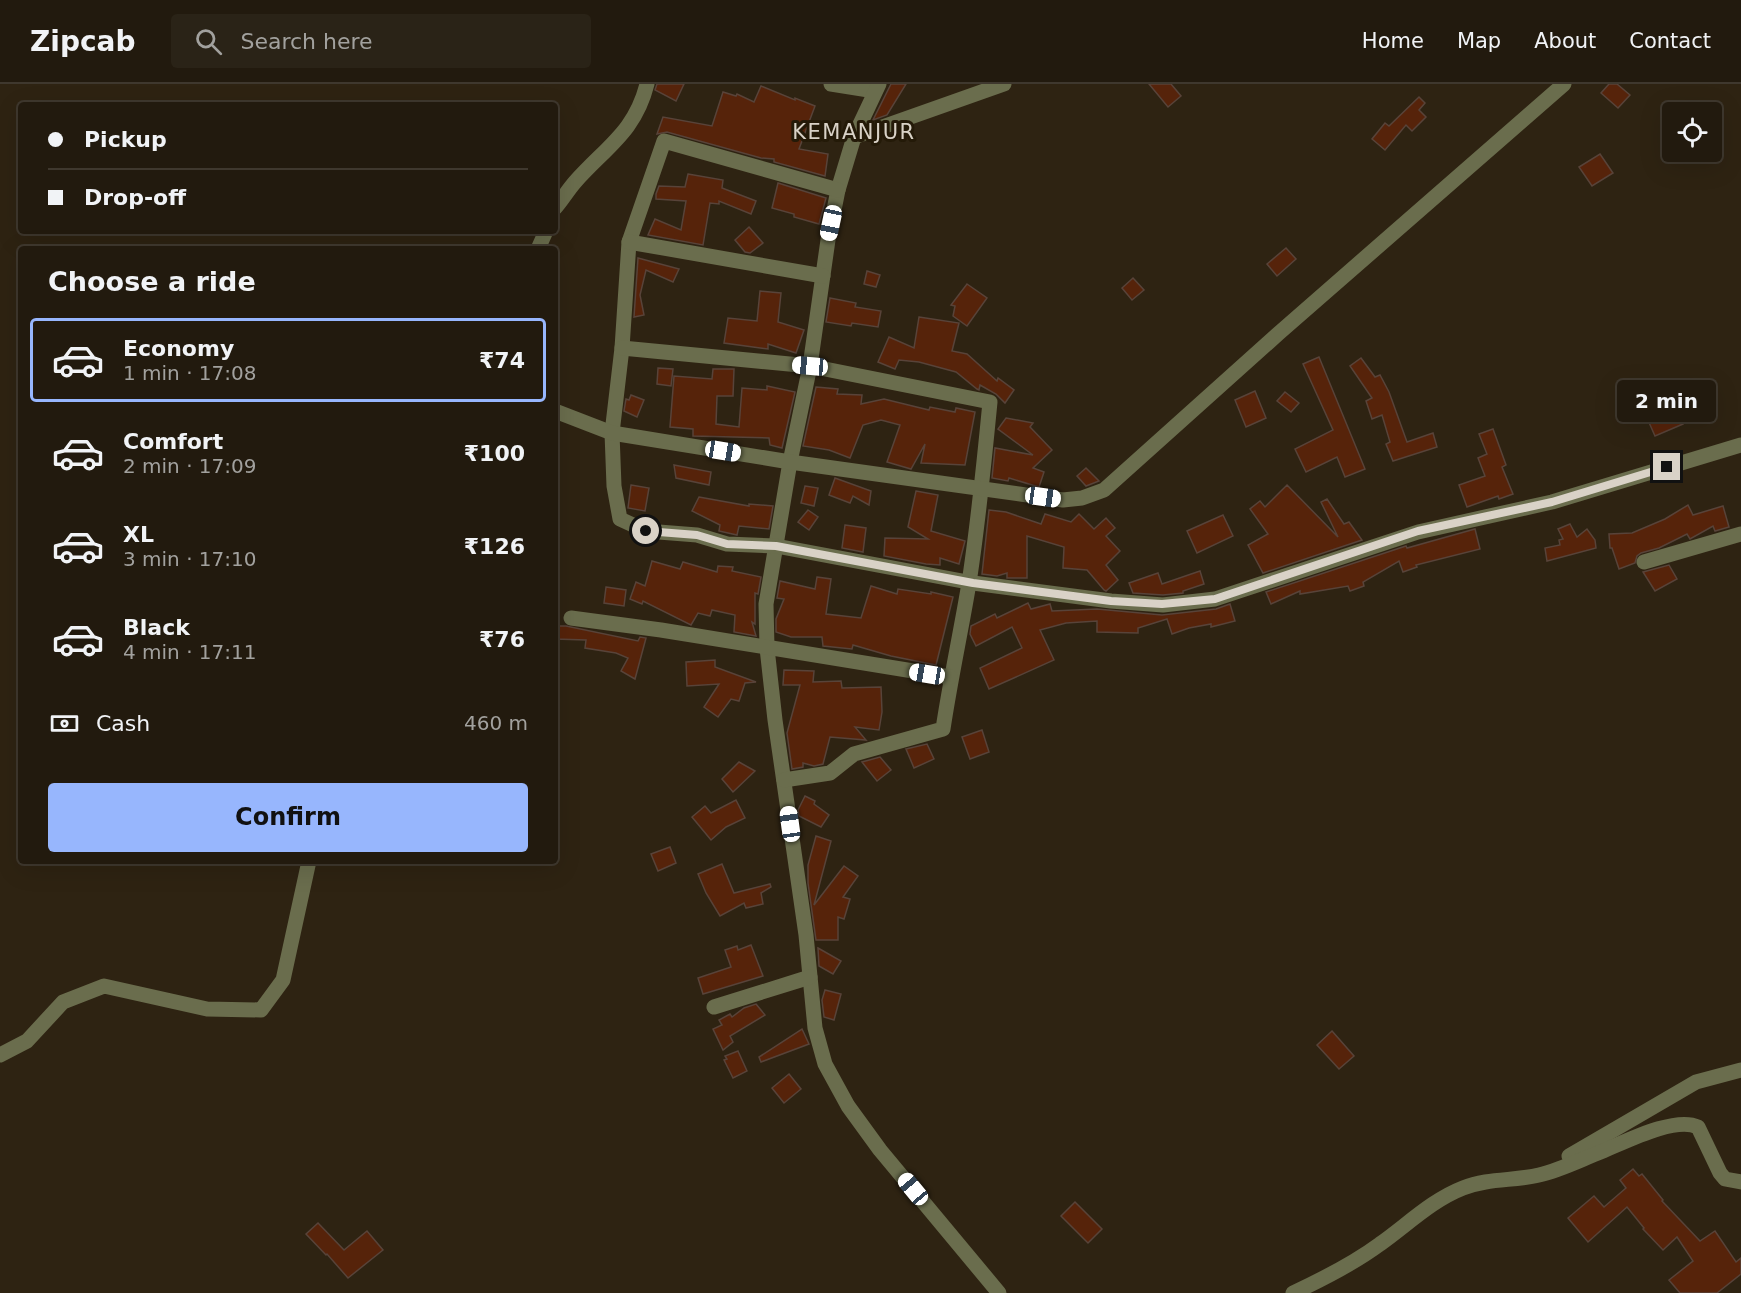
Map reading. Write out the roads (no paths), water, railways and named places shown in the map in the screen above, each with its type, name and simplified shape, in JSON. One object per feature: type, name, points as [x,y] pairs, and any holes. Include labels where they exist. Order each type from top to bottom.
[{"type":"street","points":[[558,204],[576,181],[617,142],[630,125],[643,100],[647,84]]},
{"type":"street","points":[[831,84],[877,88],[854,137],[838,190],[822,276],[810,366],[790,462],[766,604],[768,648],[815,1028],[825,1064],[848,1106],[880,1150],[999,1293]]},
{"type":"street","points":[[854,137],[1004,84]]},
{"type":"street","points":[[558,412],[612,433],[790,462],[981,489],[1063,500],[1082,498],[1104,490],[1279,333],[1564,84]]},
{"type":"street","points":[[838,190],[664,141],[629,242],[622,348],[612,433],[614,486],[620,519],[646,531],[697,535],[727,544],[776,546],[969,582],[1111,601],[1162,604],[1215,599],[1418,531],[1552,502],[1741,445]]},
{"type":"street","points":[[629,242],[822,276]]},
{"type":"street","points":[[622,348],[810,366],[990,402],[969,582],[950,677],[943,729],[854,754],[830,773],[784,780]]},
{"type":"street","points":[[1644,562],[1741,534]]},
{"type":"street","points":[[571,618],[661,630],[950,677]]},
{"type":"street","points":[[0,1054],[27,1041],[63,1002],[104,986],[207,1009],[261,1010],[283,980],[308,864]]},
{"type":"street","points":[[714,1007],[810,977]]},
{"type":"street","points":[[1539,1175],[1696,1082],[1741,1070]]},
{"type":"street","points":[[1293,1293],[1343,1268],[1426,1209],[1463,1188],[1490,1180],[1539,1175],[1651,1131],[1691,1124],[1698,1127],[1720,1173],[1725,1179],[1741,1182]]},
{"type":"street","points":[[1555,1169],[1571,1155]]},
{"type":"district","name":"KEMANJUR","points":[[854,132]]}]
